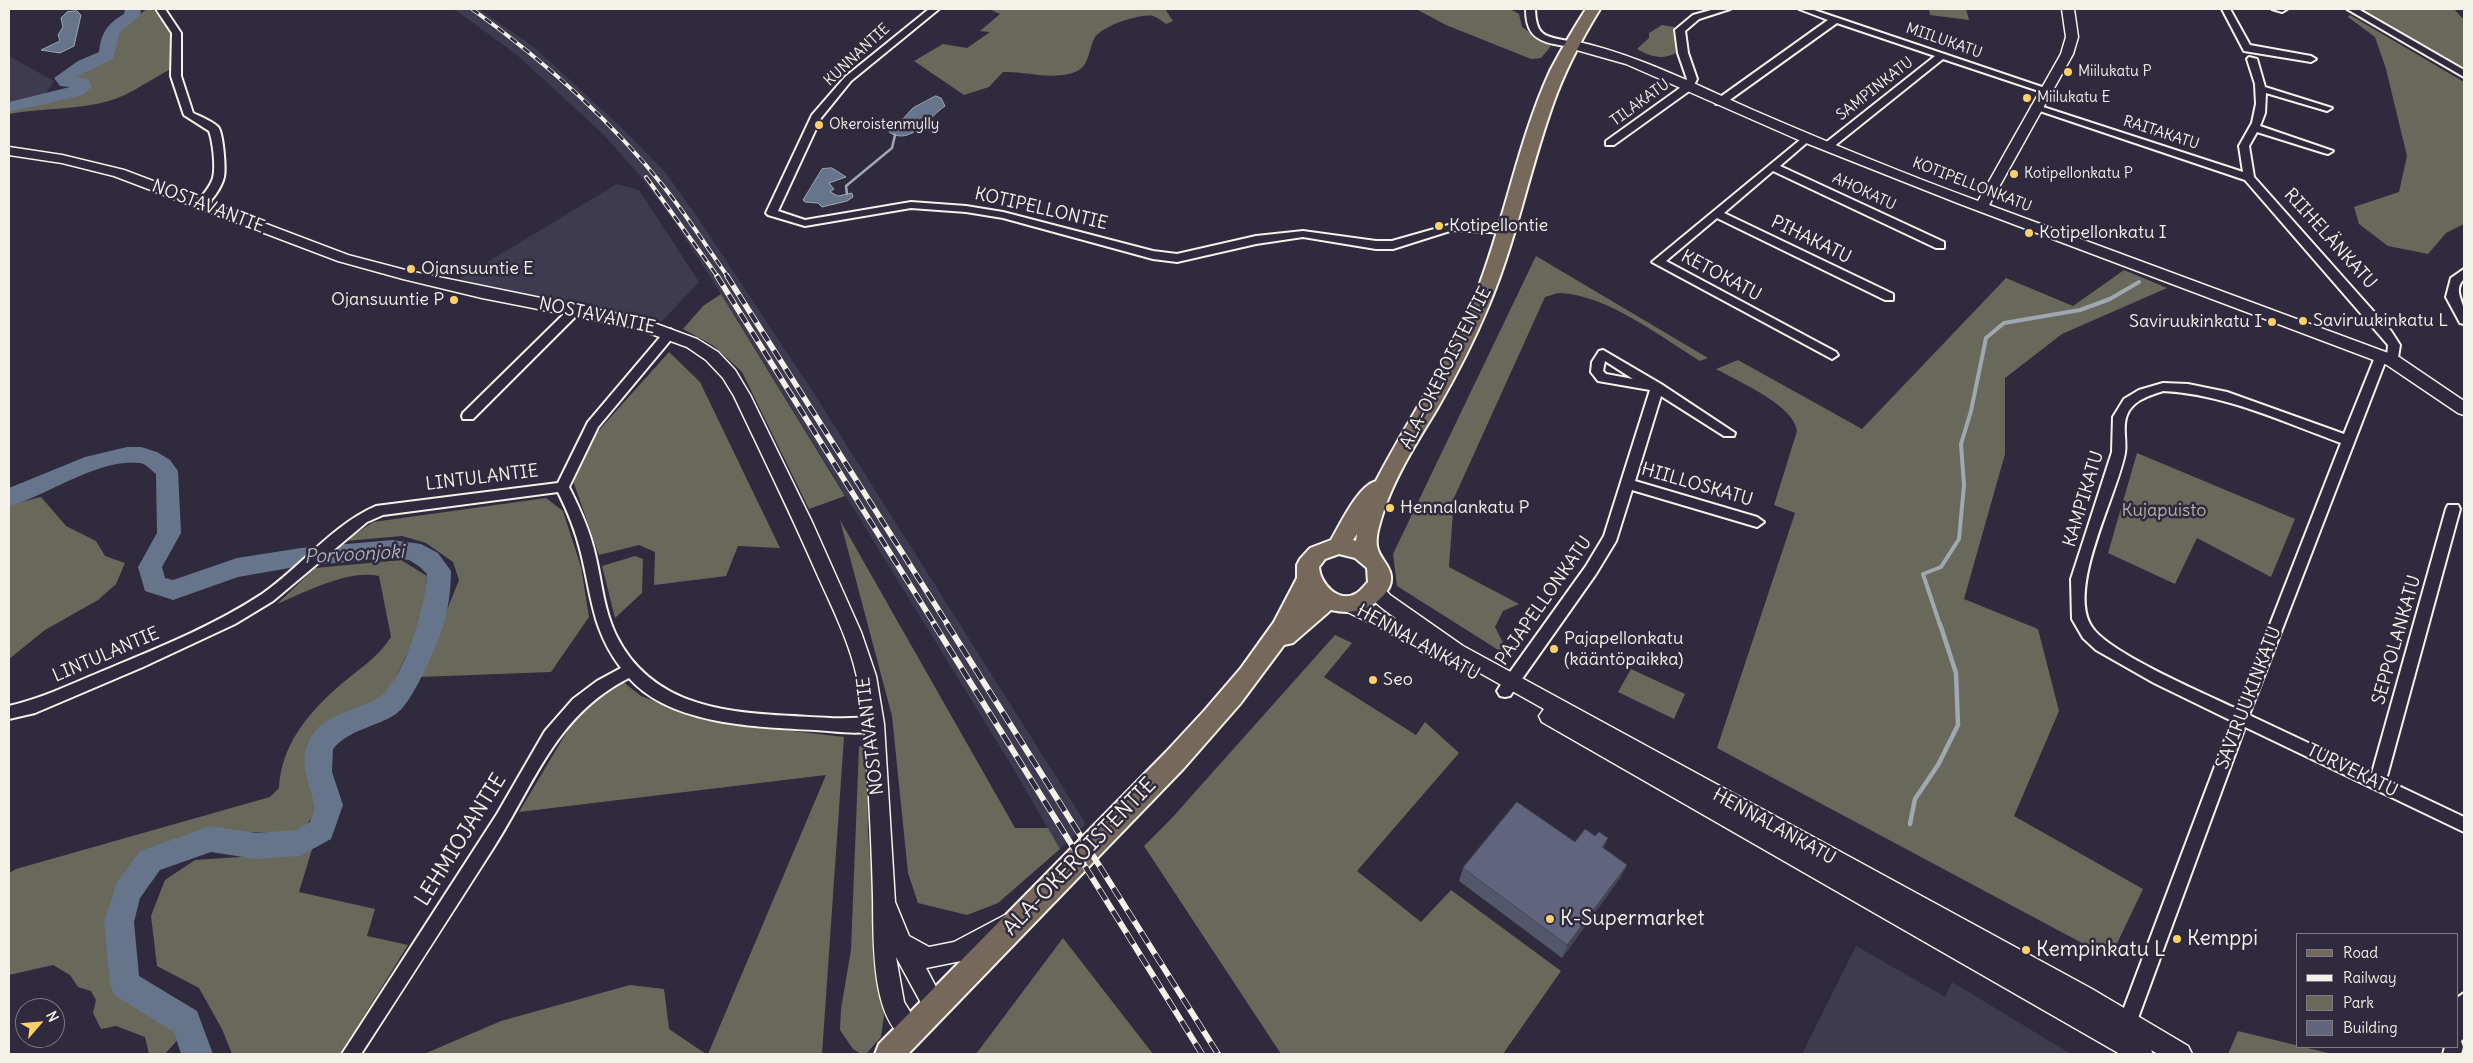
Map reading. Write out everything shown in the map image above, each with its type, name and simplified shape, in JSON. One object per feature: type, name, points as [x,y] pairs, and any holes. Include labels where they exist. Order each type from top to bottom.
[{"type":"main road","name":"ALA-OKEROISTENTIE","points":[[1367,554],[1367,542],[1372,517],[1390,475],[1457,354],[1490,281],[1542,107],[1570,44],[1593,9]]},
{"type":"main road","name":"ALA-OKEROISTENTIE","points":[[1339,546],[1358,512],[1390,475]]},
{"type":"main road","points":[[1339,546],[1350,547],[1367,554],[1379,568],[1380,576],[1375,590],[1366,598],[1337,602],[1314,591],[1308,579],[1307,569],[1311,560],[1319,553],[1339,546]]},
{"type":"main road","name":"ALA-OKEROISTENTIE","points":[[889,1054],[1175,760],[1266,654],[1300,599],[1308,579]]},
{"type":"main road","name":"ALA-OKEROISTENTIE","points":[[1266,654],[1337,602]]},
{"type":"street","points":[[160,9],[177,31],[179,41],[176,72],[189,115],[214,129],[217,138],[219,176],[213,189],[201,204]]},
{"type":"street","name":"KUNNANTIE","points":[[772,213],[816,116],[848,79],[934,9]]},
{"type":"street","points":[[1530,9],[1531,28],[1534,33],[1553,41],[1570,44]]},
{"type":"street","points":[[1688,87],[1692,79],[1683,53],[1680,30],[1696,17],[1725,9]]},
{"type":"street","name":"MIILUKATU","points":[[1804,9],[2046,90]]},
{"type":"street","points":[[1982,206],[2067,54],[2072,37],[2068,9]]},
{"type":"street","points":[[2226,9],[2248,52],[2262,89],[2262,110],[2256,128],[2244,146],[2249,178]]},
{"type":"street","points":[[2277,9],[2282,9]]},
{"type":"street","points":[[2352,9],[2464,74]]},
{"type":"street","points":[[1720,102],[1834,20]]},
{"type":"street","name":"KOTIPELLONKATU","points":[[1570,44],[1616,56],[1806,138],[2387,359]]},
{"type":"street","points":[[2248,52],[2311,59]]},
{"type":"street","name":"SAMPINKATU","points":[[1828,146],[1941,56]]},
{"type":"street","name":"TILAKATU","points":[[1610,143],[1688,87]]},
{"type":"street","points":[[2262,89],[2327,108]]},
{"type":"street","name":"RAITAKATU","points":[[2036,108],[2249,178]]},
{"type":"street","points":[[2256,128],[2328,151]]},
{"type":"street","name":"KETOKATU","points":[[1806,138],[1718,214],[1658,262],[1832,355]]},
{"type":"street","name":"NOSTAVANTIE","points":[[9,152],[62,159],[119,173],[343,258],[400,274],[482,294],[638,323],[692,343],[712,356],[729,374],[742,395],[823,563],[852,632],[866,676],[874,724],[884,897],[884,953],[894,1006],[911,1031]]},
{"type":"street","name":"AHOKATU","points":[[1774,167],[1940,245]]},
{"type":"street","name":"RIIHELÄNKATU","points":[[2249,178],[2387,334],[2394,345],[2387,359]]},
{"type":"street","name":"KOTIPELLONTIE","points":[[772,213],[806,223],[911,205],[966,209],[1012,217],[1152,255],[1177,258],[1256,240],[1303,234],[1393,246],[1452,227],[1506,230]]},
{"type":"street","name":"PIHAKATU","points":[[1718,214],[1889,297]]},
{"type":"street","points":[[2464,273],[2455,281],[2452,297],[2464,320]]},
{"type":"street","points":[[468,416],[575,310]]},
{"type":"street","points":[[562,487],[593,425],[670,334]]},
{"type":"street","points":[[2387,359],[2464,409]]},
{"type":"street","name":"SAVIRUUKINKATU","points":[[2123,1032],[2241,717],[2349,440],[2387,359]]},
{"type":"street","name":"PAJAPELLONKATU","points":[[1508,686],[1602,553],[1611,537],[1657,387],[1729,433]]},
{"type":"street","name":"KAMPIKATU","points":[[2241,717],[2159,680],[2101,646],[2088,634],[2079,619],[2078,580],[2119,452],[2119,417],[2128,402],[2143,393],[2163,387],[2188,388],[2223,395],[2349,440]]},
{"type":"street","name":"HIILLOSKATU","points":[[1627,484],[1757,522]]},
{"type":"street","name":"LINTULANTIE","points":[[9,712],[30,708],[230,620],[268,597],[331,542],[362,518],[381,510],[562,487],[572,504],[591,562],[602,621],[630,671],[655,692],[691,707],[722,715],[854,726],[874,724]]},
{"type":"street","name":"SEPPOLANKATU","points":[[2377,782],[2453,509]]},
{"type":"street","name":"HENNALANKATU","points":[[1375,590],[1384,600],[1416,625],[1508,686]]},
{"type":"street","name":"HENNALANKATU","points":[[1337,602],[1392,625],[1508,686],[2123,1032],[2180,1054]]},
{"type":"street","name":"LEHMIOJANTIE","points":[[351,1054],[503,819],[550,736],[578,704],[602,684],[630,671]]},
{"type":"street","name":"TURVEKATU","points":[[2241,717],[2464,824]]},
{"type":"street","name":"NOSTAVANTIE","points":[[884,897],[900,943],[914,965],[935,1006]]},
{"type":"street","points":[[900,943],[928,958],[958,952],[1004,925],[1032,905]]},
{"type":"street","points":[[2458,1029],[2464,1002]]},
{"type":"street","name":"HENNALANKATU","points":[[2123,1032],[2141,1054]]},
{"type":"shaded area","points":[[454,9],[479,9],[535,48],[621,127],[665,172],[696,215],[815,395],[1086,824],[1060,849],[1010,763],[734,314],[676,224],[641,177],[603,134],[517,55]]},
{"type":"shaded area","points":[[9,56],[54,81],[46,93],[9,105]]},
{"type":"shaded area","points":[[617,184],[639,190],[699,282],[662,321],[456,281]]},
{"type":"shaded area","points":[[1856,946],[1945,997],[1952,982],[2071,1054],[1802,1054]]},
{"type":"green space","points":[[147,9],[153,9],[172,36],[171,69],[133,91],[109,101],[84,106],[9,114],[9,110],[81,91],[87,84],[70,79],[111,56],[122,26]]},
{"type":"green space","points":[[989,9],[1165,9],[1173,21],[1166,24],[1160,19],[1147,16],[1120,22],[1097,34],[1085,64],[1079,70],[1052,76],[1003,72],[989,87],[964,95],[914,61],[943,44],[967,48],[990,32],[980,31],[1000,14]]},
{"type":"green space","points":[[1416,9],[1510,9],[1519,14],[1522,27],[1551,46],[1541,58],[1531,59],[1446,25]]},
{"type":"green space","points":[[1929,9],[1966,9],[1969,20],[1930,15]]},
{"type":"green space","points":[[2360,9],[2454,9],[2464,20],[2464,68]]},
{"type":"green space","points":[[2350,15],[2464,82],[2464,224],[2446,233],[2428,254],[2388,246],[2359,224],[2354,207],[2399,192],[2407,156],[2386,69],[2375,37],[2348,17]]},
{"type":"green space","points":[[1662,25],[1674,27],[1676,53],[1656,57],[1637,49],[1649,38],[1649,33]]},
{"type":"green space","points":[[1536,256],[1708,358],[1700,361],[1651,329],[1596,301],[1560,293],[1545,297],[1454,498],[1449,567],[1519,604],[1503,611],[1495,627],[1511,658],[1397,586],[1393,554]]},
{"type":"green space","points":[[2124,270],[2167,288],[2062,334],[2005,378],[2005,454],[1964,599],[2038,629],[2059,711],[2014,816],[2143,889],[2110,958],[1717,748],[1795,513],[1774,505],[1797,431],[1794,421],[1776,403],[1751,387],[1716,369],[1738,360],[1862,429],[2006,278],[2073,306]]},
{"type":"green space","points":[[721,294],[845,496],[809,509],[742,372],[714,346],[683,329],[703,306]]},
{"type":"green space","points":[[669,352],[700,382],[780,548],[738,546],[726,576],[654,585],[655,552],[639,545],[599,555],[573,481],[591,439]]},
{"type":"green space","name":"Kujapuisto","points":[[2137,453],[2295,519],[2271,577],[2197,538],[2175,584],[2108,553]]},
{"type":"green space","points":[[41,497],[66,526],[96,541],[105,556],[125,563],[116,584],[98,600],[45,630],[9,659],[9,505]]},
{"type":"green space","points":[[546,498],[563,511],[581,567],[589,617],[551,672],[420,677],[459,580],[453,562],[426,543],[402,536],[346,541],[373,522]]},
{"type":"green space","points":[[840,520],[1015,828],[1048,828],[1060,849],[998,903],[967,915],[918,903],[908,873],[892,716]]},
{"type":"green space","points":[[635,556],[643,559],[642,593],[615,618],[602,566]]},
{"type":"green space","points":[[401,560],[427,576],[422,623],[391,687],[382,699],[361,707],[317,736],[305,762],[319,807],[301,833],[220,832],[135,860],[122,883],[107,933],[115,986],[181,1036],[165,1054],[149,1054],[145,1037],[116,1026],[101,1029],[93,1013],[96,1000],[91,991],[78,987],[70,975],[53,965],[9,975],[9,873],[16,869],[270,797],[279,788],[281,773],[290,745],[306,720],[327,697],[372,659],[391,637],[379,576],[354,576],[341,579],[277,604],[315,568]]},
{"type":"green space","points":[[1335,635],[1352,643],[1324,677],[1416,735],[1425,722],[1459,753],[1357,871],[1421,922],[1451,890],[1561,971],[1503,1054],[1281,1054],[1144,846],[1171,819]]},
{"type":"green space","points":[[1631,669],[1685,694],[1674,719],[1618,692]]},
{"type":"green space","points":[[622,681],[641,696],[707,721],[844,737],[822,1054],[708,1054],[826,775],[519,812],[581,708]]},
{"type":"green space","points":[[863,744],[867,753],[868,833],[878,952],[885,1008],[881,1037],[866,1054],[861,1054],[853,1049],[840,1030],[841,1009],[851,950],[859,747]]},
{"type":"green space","points":[[313,846],[299,892],[375,909],[367,936],[408,945],[340,1054],[232,1054],[222,1029],[199,988],[157,966],[151,916],[165,880],[195,860],[282,854]]},
{"type":"green space","points":[[1063,938],[1153,1054],[976,1054]]},
{"type":"green space","points":[[630,985],[664,989],[669,1029],[706,1054],[424,1054],[501,1021]]},
{"type":"green space","points":[[2238,1031],[2296,1045],[2296,1048],[2307,1048],[2332,1054],[2228,1054]]},
{"type":"water","points":[[77,11],[81,15],[74,46],[60,53],[41,50],[60,41],[58,35],[63,27],[61,18],[67,12]]},
{"type":"water","points":[[936,96],[941,98],[945,106],[919,128],[904,136],[897,136],[889,132],[892,124],[901,121],[913,108]]},
{"type":"water","points":[[832,168],[846,177],[829,183],[834,189],[830,192],[838,196],[852,193],[853,197],[847,201],[822,207],[818,203],[805,202],[803,200],[822,169]]},
{"type":"building","name":"K-Supermarket","points":[[1517,802],[1575,842],[1585,829],[1595,836],[1599,832],[1608,838],[1602,847],[1627,865],[1567,945],[1463,868]]},
{"type":"waterway","points":[[9,107],[77,91],[83,87],[82,83],[66,82],[63,78],[84,65],[107,55],[108,41],[112,31],[132,16],[133,9]]},
{"type":"waterway","points":[[847,194],[846,186],[892,148],[895,135]]},
{"type":"waterway","points":[[1940,625],[1923,574],[1941,567],[1959,539],[1964,485],[1961,444],[1971,411],[1986,338],[2004,323],[2080,310],[2110,299],[2139,282]]},
{"type":"waterway","name":"Porvoonjoki","points":[[9,497],[74,470],[111,458],[141,455],[152,459],[167,471],[169,533],[150,567],[154,584],[173,590],[237,568],[301,557],[392,549],[413,551],[429,560],[439,571],[437,596],[432,620],[414,665],[394,699],[386,707],[336,730],[325,739],[321,746],[318,763],[319,772],[329,805],[321,830],[300,843],[256,846],[211,839],[150,860],[127,892],[119,922],[125,984],[186,1022],[197,1054]]},
{"type":"waterway","points":[[1910,824],[1915,799],[1938,765],[1958,725],[1956,673],[1940,624]]},
{"type":"railway","points":[[472,9],[574,91],[621,137],[689,220],[728,277]]},
{"type":"railway","points":[[646,177],[718,277]]},
{"type":"railway","points":[[717,276],[935,625]]},
{"type":"railway","points":[[727,276],[948,625]]},
{"type":"railway","points":[[934,624],[1202,1054]]},
{"type":"railway","points":[[947,624],[1218,1054]]},
{"type":"place","name":"Miilukatu P","points":[[2068,72]]},
{"type":"place","name":"Miilukatu E","points":[[2027,98]]},
{"type":"place","name":"Okeroistenmylly","points":[[819,125]]},
{"type":"place","name":"Kotipellonkatu P","points":[[2014,174]]},
{"type":"place","name":"Kotipellontie","points":[[1439,226]]},
{"type":"place","name":"Kotipellonkatu I","points":[[2029,233]]},
{"type":"place","name":"Ojansuuntie E","points":[[411,269]]},
{"type":"place","name":"Ojansuuntie P","points":[[454,300]]},
{"type":"place","name":"Saviruukinkatu L","points":[[2303,321]]},
{"type":"place","name":"Saviruukinkatu I","points":[[2272,322]]},
{"type":"place","name":"Hennalankatu P","points":[[1390,508]]},
{"type":"place","name":"Pajapellonkatu (kääntöpaikka)","points":[[1554,649]]},
{"type":"place","name":"Seo","points":[[1373,680]]},
{"type":"place","name":"K-Supermarket","points":[[1550,919]]},
{"type":"place","name":"Kemppi","points":[[2177,939]]},
{"type":"place","name":"Kempinkatu L","points":[[2026,950]]}]
